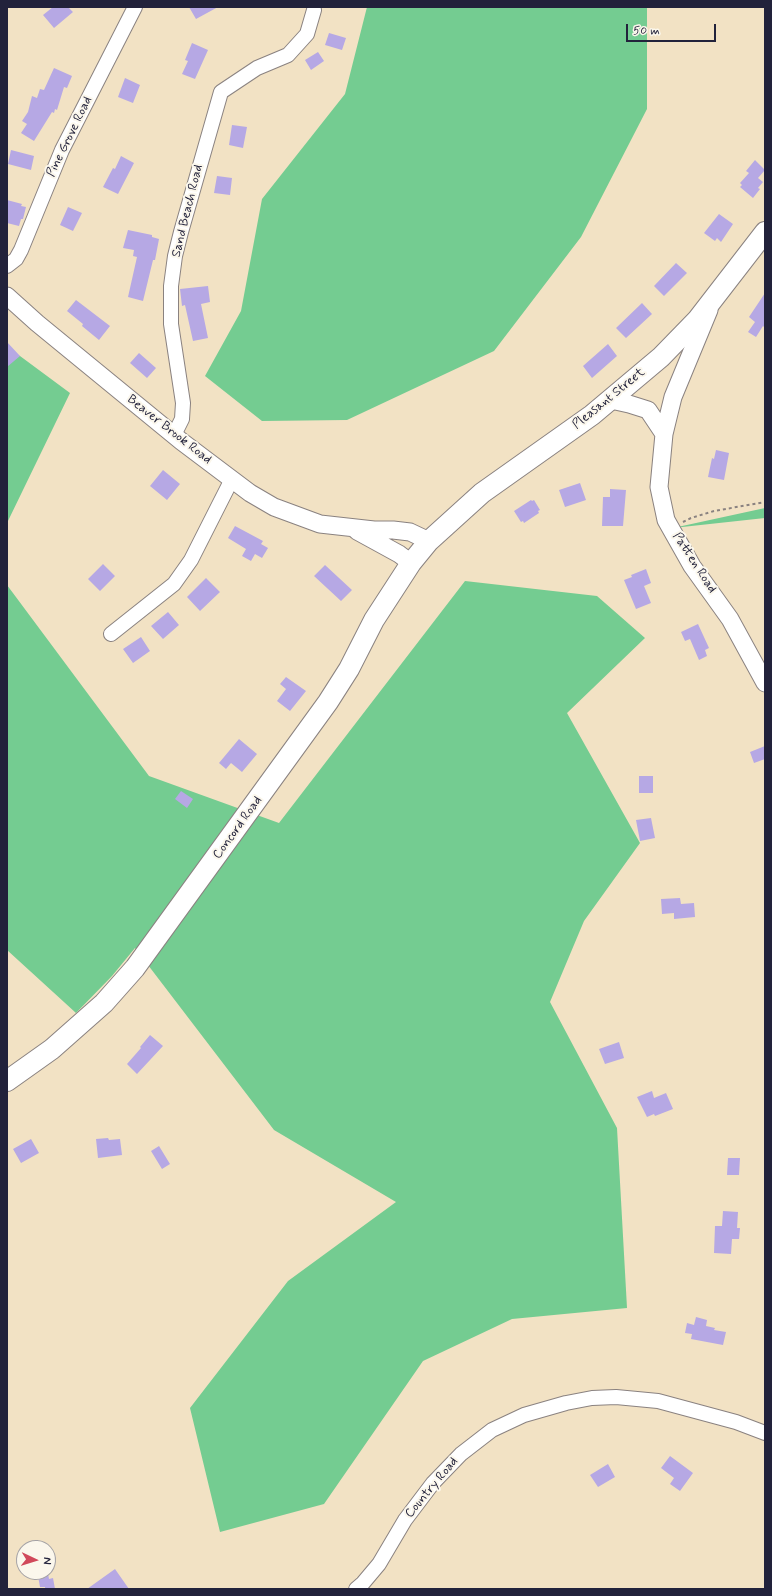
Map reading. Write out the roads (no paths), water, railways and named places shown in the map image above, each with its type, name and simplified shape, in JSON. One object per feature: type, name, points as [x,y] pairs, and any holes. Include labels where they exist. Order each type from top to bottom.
[{"type":"main road","name":"Pleasant Street","points":[[429,541],[482,493],[540,454],[611,400],[661,357],[697,320],[765,232]]},
{"type":"main road","name":"Concord Road","points":[[7,1081],[52,1049],[104,1003],[135,968],[328,702],[349,669],[374,620],[411,563],[429,541]]},
{"type":"street","name":"Pine Grove Road","points":[[7,266],[16,259],[21,250],[62,150],[135,7]]},
{"type":"street","name":"Sand Beach Road","points":[[174,435],[182,419],[183,402],[171,324],[171,286],[181,232],[221,92],[256,68],[288,54],[308,34],[314,10]]},
{"type":"street","name":"Beaver Brook Road","points":[[7,296],[37,323],[174,435],[250,493],[274,508],[320,524],[351,528],[410,532],[429,541]]},
{"type":"street","name":"Patten Road","points":[[715,297],[673,397],[664,434],[659,487],[666,520],[692,566],[730,619],[765,683]]},
{"type":"street","points":[[611,400],[648,410],[664,434]]},
{"type":"street","points":[[111,634],[174,584],[191,560],[232,479]]},
{"type":"street","name":"Beaver Brook Road","points":[[351,528],[399,554],[411,563]]},
{"type":"street","name":"Country Road","points":[[356,1589],[363,1584],[378,1564],[405,1520],[433,1483],[461,1454],[492,1430],[524,1415],[566,1403],[592,1398],[616,1397],[658,1402],[736,1422],[765,1432]]}]
